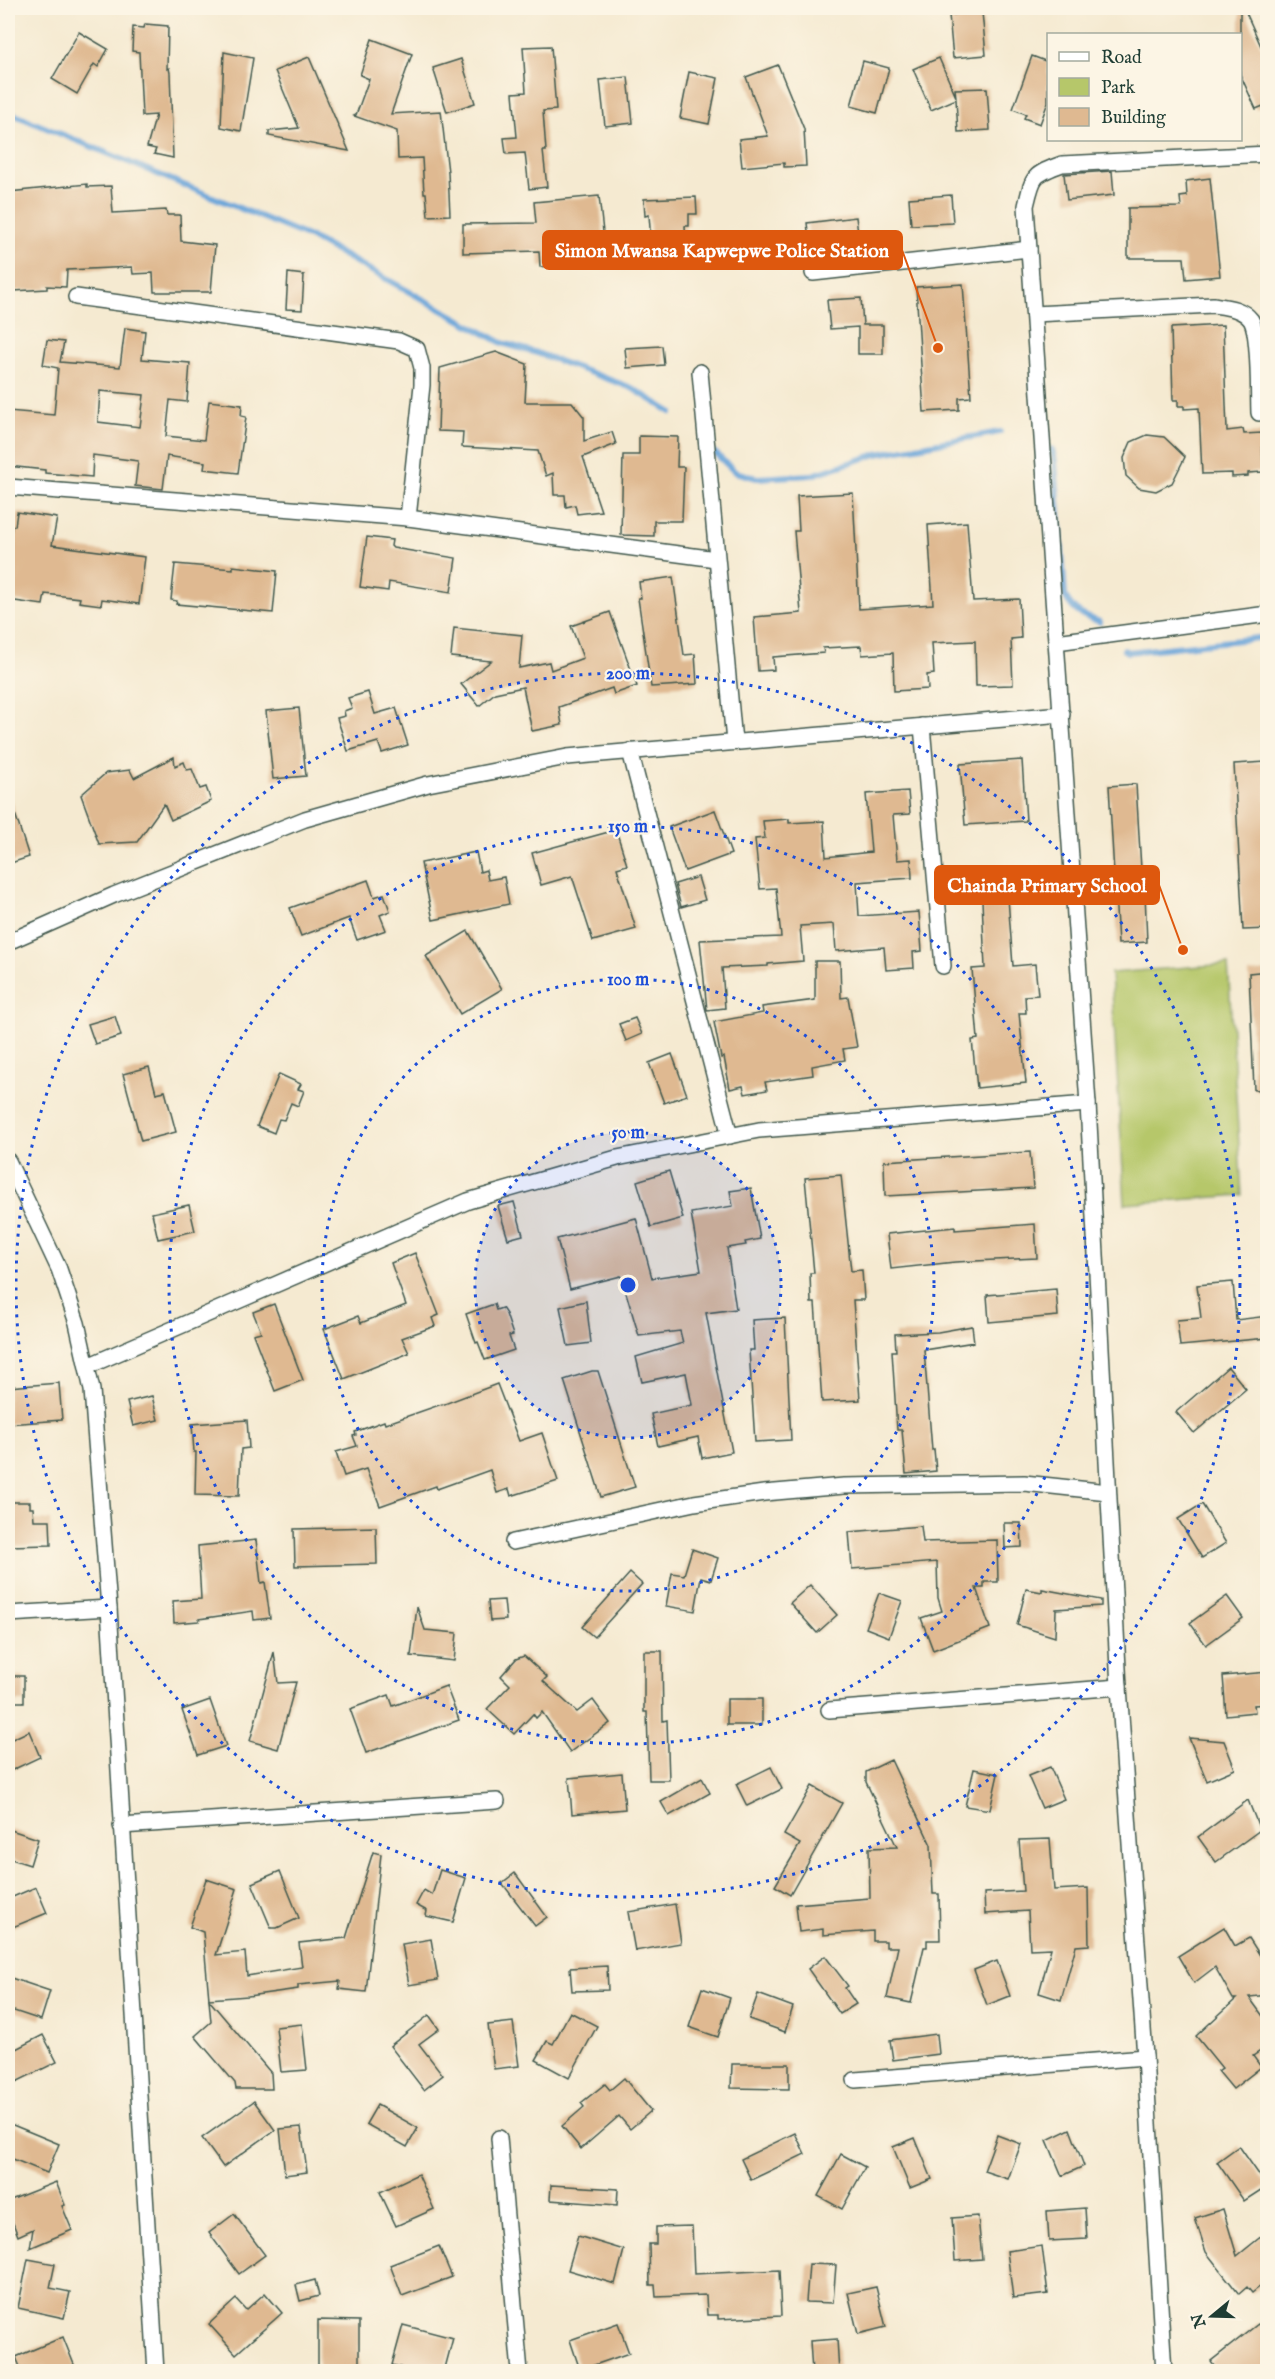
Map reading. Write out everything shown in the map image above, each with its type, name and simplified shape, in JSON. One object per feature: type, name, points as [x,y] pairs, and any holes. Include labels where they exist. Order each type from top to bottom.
[{"type":"street","points":[[1164,2372],[1119,1687],[1088,1104],[1026,206],[1032,181],[1045,170],[1062,164],[1268,154]]},
{"type":"street","points":[[813,273],[1029,249]]},
{"type":"street","points":[[76,297],[399,341],[417,349],[422,368],[422,385],[408,519]]},
{"type":"street","points":[[1034,314],[1213,305],[1237,309],[1251,320],[1256,341],[1259,413]]},
{"type":"street","points":[[700,372],[734,742]]},
{"type":"street","points":[[8,487],[408,519],[716,559]]},
{"type":"street","points":[[1056,642],[1268,614]]},
{"type":"street","points":[[8,942],[114,895],[306,819],[428,784],[567,757],[1062,714]]},
{"type":"street","points":[[922,726],[944,966]]},
{"type":"street","points":[[630,752],[730,1136]]},
{"type":"street","points":[[88,1366],[468,1201],[617,1158],[759,1130],[1088,1104]]},
{"type":"street","points":[[8,1161],[59,1269],[77,1323],[92,1390],[109,1608],[156,2372]]},
{"type":"street","points":[[513,1542],[694,1503],[764,1493],[844,1486],[1024,1483],[1108,1492]]},
{"type":"street","points":[[8,1614],[109,1608]]},
{"type":"street","points":[[829,1710],[1119,1687]]},
{"type":"street","points":[[121,1826],[497,1801]]},
{"type":"street","points":[[855,2080],[1145,2057]]},
{"type":"street","points":[[499,2138],[520,2372]]},
{"type":"green space","points":[[1228,964],[1242,1195],[1125,1204],[1111,973]]},
{"type":"building","points":[[1240,8],[1244,8],[1268,62],[1268,104],[1256,109],[1242,78],[1242,33],[1240,33]]},
{"type":"building","points":[[982,12],[986,55],[953,58],[949,15]]},
{"type":"building","points":[[145,24],[168,26],[167,69],[169,68],[170,73],[173,158],[154,154],[156,149],[147,147],[156,115],[142,116],[139,52],[132,51],[133,27],[144,28]]},
{"type":"building","points":[[79,32],[108,49],[98,67],[94,64],[77,94],[52,79]]},
{"type":"building","points":[[372,39],[412,54],[391,114],[441,111],[450,215],[428,216],[422,158],[398,159],[397,131],[354,116],[369,79],[360,75]]},
{"type":"building","points":[[551,46],[556,110],[543,111],[546,151],[543,151],[547,187],[529,189],[525,153],[506,154],[504,138],[517,137],[513,93],[526,92],[523,47]]},
{"type":"building","points":[[224,52],[253,58],[241,131],[221,127]]},
{"type":"building","points":[[1032,56],[1047,62],[1047,105],[1040,124],[1024,118],[1026,114],[1013,109]]},
{"type":"building","points":[[309,57],[349,151],[269,136],[269,131],[299,128],[275,71]]},
{"type":"building","points":[[939,58],[956,97],[955,89],[987,88],[990,130],[958,132],[956,99],[931,110],[913,69]]},
{"type":"building","points":[[461,59],[475,103],[447,112],[433,68]]},
{"type":"building","points":[[863,61],[889,68],[877,113],[851,106]]},
{"type":"building","points":[[778,65],[804,129],[806,166],[784,167],[784,163],[742,167],[739,139],[768,136],[746,77]]},
{"type":"building","points":[[689,72],[718,78],[709,124],[680,118]]},
{"type":"building","points":[[628,77],[633,123],[605,126],[600,80]]},
{"type":"building","points":[[1112,171],[1114,195],[1067,200],[1064,174]]},
{"type":"building","points":[[1210,178],[1220,276],[1186,279],[1184,258],[1128,258],[1128,208],[1181,207],[1180,197],[1187,196],[1186,181]]},
{"type":"building","points":[[87,184],[87,187],[111,186],[113,213],[166,210],[167,215],[180,215],[181,241],[215,245],[211,292],[154,292],[153,273],[133,274],[132,267],[67,270],[66,287],[47,286],[47,289],[14,291],[9,192]]},
{"type":"building","points":[[951,195],[953,223],[911,225],[909,198]]},
{"type":"building","points":[[599,196],[606,259],[540,267],[539,251],[463,253],[463,224],[536,223],[534,202]]},
{"type":"building","points":[[696,197],[697,214],[689,214],[689,226],[685,226],[687,266],[653,268],[649,215],[645,216],[644,199]]},
{"type":"building","points":[[856,217],[859,241],[810,247],[807,223]]},
{"type":"building","points":[[288,273],[304,275],[302,310],[286,309]]},
{"type":"building","points":[[963,284],[971,397],[959,398],[959,410],[924,412],[916,287]]},
{"type":"building","points":[[861,298],[863,325],[883,325],[883,354],[858,354],[858,327],[830,329],[827,300]]},
{"type":"building","points":[[1223,325],[1227,431],[1243,429],[1244,434],[1262,433],[1263,472],[1248,473],[1248,476],[1232,477],[1232,473],[1202,474],[1199,408],[1184,409],[1184,406],[1178,406],[1178,400],[1173,400],[1171,328]]},
{"type":"building","points":[[125,328],[145,331],[142,359],[190,363],[187,402],[170,400],[166,436],[204,440],[209,401],[242,405],[241,416],[246,417],[238,473],[204,469],[205,462],[167,456],[163,489],[135,486],[138,461],[93,455],[92,477],[45,473],[45,470],[8,466],[8,411],[54,415],[58,368],[43,365],[47,340],[64,342],[60,362],[120,367]],"holes":[[[100,391],[144,395],[140,427],[98,422]]]},
{"type":"building","points":[[662,346],[664,365],[627,368],[625,348]]},
{"type":"building","points":[[496,352],[527,364],[525,402],[572,402],[584,417],[584,441],[612,432],[616,444],[583,457],[601,511],[577,514],[575,505],[566,507],[565,495],[554,495],[553,473],[546,476],[538,451],[462,447],[463,432],[438,431],[440,368]]},
{"type":"building","points":[[1147,435],[1164,437],[1185,457],[1172,483],[1156,491],[1139,488],[1126,476],[1124,458],[1131,442]]},
{"type":"building","points":[[639,436],[678,437],[677,467],[684,467],[682,521],[654,521],[654,536],[621,535],[623,455],[639,455]]},
{"type":"building","points":[[853,493],[859,609],[933,604],[928,525],[967,522],[973,601],[1019,599],[1021,638],[1011,639],[1013,685],[976,686],[975,641],[932,643],[934,674],[927,675],[928,689],[894,691],[893,653],[862,655],[861,646],[823,648],[824,653],[773,657],[774,670],[758,671],[754,617],[801,613],[794,531],[799,531],[797,496]]},
{"type":"building","points":[[17,512],[57,518],[52,545],[145,557],[139,604],[102,599],[101,605],[79,602],[80,598],[45,594],[43,605],[8,600],[8,557],[12,526],[15,526]]},
{"type":"building","points":[[367,537],[392,540],[393,548],[456,558],[451,592],[389,582],[388,591],[360,587]]},
{"type":"building","points":[[175,564],[233,569],[233,566],[277,571],[273,613],[176,604],[177,601],[171,600]]},
{"type":"building","points":[[673,577],[684,655],[695,654],[697,684],[651,687],[638,598],[641,598],[639,582]]},
{"type":"building","points":[[610,612],[637,686],[614,694],[612,688],[559,707],[562,725],[532,731],[523,687],[495,693],[479,706],[461,684],[491,661],[451,657],[454,628],[522,635],[519,668],[549,662],[551,670],[583,658],[571,626]]},
{"type":"building","points":[[368,692],[375,714],[396,708],[408,745],[382,753],[378,742],[348,751],[337,718],[345,716],[344,711],[352,708],[348,698]]},
{"type":"building","points":[[299,708],[306,776],[273,779],[266,711]]},
{"type":"building","points":[[174,757],[175,766],[184,762],[187,770],[192,769],[200,789],[206,787],[211,801],[171,820],[164,804],[137,842],[99,844],[81,795],[106,773],[130,770],[134,778]]},
{"type":"building","points":[[1022,760],[1026,821],[965,825],[960,764]]},
{"type":"building","points":[[1266,762],[1268,929],[1243,930],[1234,764]]},
{"type":"building","points":[[1136,784],[1141,869],[1144,869],[1147,942],[1118,944],[1109,786]]},
{"type":"building","points":[[908,791],[910,814],[893,815],[897,860],[911,859],[912,878],[857,882],[859,916],[919,912],[922,951],[913,952],[914,968],[886,970],[884,947],[836,951],[834,924],[800,926],[803,961],[768,964],[768,966],[722,968],[725,1008],[707,1010],[700,940],[781,937],[776,888],[760,889],[755,839],[765,838],[763,821],[789,819],[789,823],[824,821],[826,857],[871,852],[866,794]]},
{"type":"building","points":[[8,801],[11,801],[29,857],[8,864]]},
{"type":"building","points":[[715,810],[731,854],[685,871],[669,827]]},
{"type":"building","points":[[616,830],[627,865],[617,868],[636,929],[593,941],[572,876],[541,885],[532,853]]},
{"type":"building","points":[[476,852],[480,872],[486,870],[488,880],[504,877],[509,904],[433,920],[421,863]]},
{"type":"building","points":[[698,877],[705,900],[681,907],[675,884]]},
{"type":"building","points":[[368,880],[374,897],[384,894],[390,911],[380,915],[386,930],[357,940],[349,918],[301,936],[290,908]]},
{"type":"building","points":[[1008,898],[1013,966],[1035,964],[1038,995],[1025,996],[1026,1013],[1019,1013],[1026,1083],[977,1088],[972,1040],[978,1039],[972,969],[985,968],[982,900]]},
{"type":"building","points":[[468,931],[502,989],[460,1014],[426,956]]},
{"type":"building","points":[[815,961],[840,961],[841,998],[848,997],[857,1047],[843,1049],[845,1060],[812,1066],[813,1075],[765,1082],[767,1090],[745,1094],[743,1086],[730,1089],[714,1022],[763,1013],[762,1007],[815,1000]]},
{"type":"building","points":[[1268,971],[1268,1089],[1254,1090],[1249,973]]},
{"type":"building","points":[[115,1016],[121,1036],[95,1044],[88,1024]]},
{"type":"building","points":[[635,1018],[642,1034],[626,1041],[619,1024]]},
{"type":"building","points":[[672,1054],[687,1095],[664,1103],[649,1063]]},
{"type":"building","points":[[149,1067],[156,1093],[165,1091],[176,1132],[141,1141],[123,1074]]},
{"type":"building","points":[[279,1074],[301,1084],[298,1089],[304,1091],[298,1106],[291,1103],[284,1120],[279,1119],[274,1133],[257,1126]]},
{"type":"building","points":[[1030,1152],[1033,1188],[885,1196],[884,1161]]},
{"type":"building","points":[[669,1171],[683,1218],[651,1227],[637,1181]]},
{"type":"building","points":[[841,1175],[851,1271],[862,1270],[864,1300],[853,1300],[860,1400],[822,1402],[815,1303],[811,1303],[810,1273],[814,1273],[805,1178]]},
{"type":"building","points":[[751,1188],[760,1239],[745,1242],[746,1245],[727,1248],[736,1309],[706,1313],[732,1452],[702,1458],[698,1437],[658,1446],[651,1414],[692,1405],[686,1373],[642,1382],[636,1357],[683,1343],[680,1331],[639,1336],[621,1276],[570,1289],[557,1239],[636,1218],[652,1278],[701,1271],[691,1213],[733,1206],[730,1191]]},
{"type":"building","points":[[514,1202],[523,1235],[508,1239],[498,1206]]},
{"type":"building","points":[[189,1205],[195,1231],[158,1239],[152,1213]]},
{"type":"building","points":[[1035,1224],[1037,1258],[955,1262],[891,1269],[887,1234],[955,1227],[955,1230]]},
{"type":"building","points":[[415,1253],[439,1315],[432,1318],[435,1326],[402,1338],[409,1353],[344,1379],[324,1329],[358,1316],[361,1323],[406,1305],[391,1263]]},
{"type":"building","points":[[1233,1282],[1236,1320],[1268,1316],[1268,1338],[1180,1346],[1177,1320],[1201,1318],[1197,1285]]},
{"type":"building","points":[[1056,1289],[1058,1316],[989,1322],[987,1295]]},
{"type":"building","points":[[586,1301],[591,1343],[568,1346],[560,1307]]},
{"type":"building","points":[[274,1304],[303,1380],[275,1391],[253,1334],[261,1332],[253,1312]]},
{"type":"building","points":[[494,1304],[496,1310],[502,1308],[506,1314],[513,1335],[509,1336],[514,1350],[485,1360],[478,1342],[476,1343],[466,1314]]},
{"type":"building","points":[[785,1318],[791,1440],[755,1442],[749,1350],[754,1350],[752,1320]]},
{"type":"building","points":[[972,1326],[974,1342],[924,1350],[932,1450],[934,1449],[936,1471],[906,1474],[902,1430],[897,1430],[892,1351],[896,1351],[895,1334],[938,1332]]},
{"type":"building","points":[[1228,1367],[1246,1389],[1194,1433],[1176,1412]]},
{"type":"building","points":[[598,1371],[635,1487],[601,1497],[564,1380]]},
{"type":"building","points":[[59,1383],[62,1420],[8,1424],[8,1387]]},
{"type":"building","points":[[497,1384],[519,1441],[542,1433],[558,1481],[511,1496],[509,1489],[497,1493],[490,1470],[380,1506],[366,1469],[344,1476],[336,1452],[357,1446],[353,1436],[356,1435],[355,1432],[384,1421],[385,1424],[442,1405]]},
{"type":"building","points":[[152,1396],[158,1420],[133,1426],[127,1402]]},
{"type":"building","points":[[247,1420],[249,1448],[241,1449],[239,1496],[195,1495],[196,1452],[194,1452],[192,1424]]},
{"type":"building","points":[[8,1502],[30,1502],[34,1520],[50,1520],[51,1545],[8,1546]]},
{"type":"building","points":[[1202,1504],[1226,1543],[1202,1558],[1178,1519]]},
{"type":"building","points":[[1004,1523],[1021,1523],[1022,1547],[1005,1548]]},
{"type":"building","points":[[921,1526],[923,1542],[997,1540],[998,1582],[984,1582],[984,1588],[976,1588],[990,1628],[933,1650],[921,1618],[942,1611],[938,1598],[937,1562],[852,1569],[849,1532]]},
{"type":"building","points":[[376,1527],[377,1564],[295,1566],[294,1529]]},
{"type":"building","points":[[256,1540],[261,1583],[265,1582],[270,1618],[254,1620],[253,1611],[174,1623],[173,1601],[201,1599],[198,1546]]},
{"type":"building","points":[[692,1549],[718,1558],[711,1580],[701,1577],[695,1611],[666,1606],[672,1573],[684,1575]]},
{"type":"building","points":[[630,1573],[642,1584],[594,1637],[582,1627]]},
{"type":"building","points":[[810,1585],[837,1615],[817,1633],[790,1603]]},
{"type":"building","points":[[1026,1589],[1042,1592],[1042,1589],[1101,1600],[1101,1606],[1056,1609],[1055,1637],[1017,1625]]},
{"type":"building","points":[[879,1593],[902,1601],[889,1637],[866,1628]]},
{"type":"building","points":[[1227,1596],[1243,1618],[1206,1645],[1190,1623]]},
{"type":"building","points":[[504,1600],[506,1620],[490,1621],[488,1601]]},
{"type":"building","points":[[417,1607],[425,1630],[457,1633],[454,1661],[411,1656]]},
{"type":"building","points":[[644,1651],[662,1651],[663,1721],[667,1720],[669,1780],[649,1780],[647,1712],[644,1712]]},
{"type":"building","points":[[274,1652],[278,1683],[296,1682],[278,1749],[250,1741]]},
{"type":"building","points":[[524,1656],[547,1677],[543,1681],[577,1712],[593,1700],[610,1723],[570,1752],[542,1712],[536,1718],[533,1714],[514,1734],[487,1709],[510,1685],[501,1676],[516,1659]]},
{"type":"building","points":[[1268,1672],[1268,1704],[1254,1705],[1255,1712],[1226,1715],[1223,1676]]},
{"type":"building","points":[[8,1676],[24,1676],[24,1702],[8,1702]]},
{"type":"building","points":[[446,1686],[459,1720],[366,1753],[350,1709],[389,1695],[393,1706]]},
{"type":"building","points":[[727,1699],[762,1699],[762,1725],[727,1725]]},
{"type":"building","points":[[210,1700],[226,1746],[198,1755],[182,1710]]},
{"type":"building","points":[[29,1731],[40,1757],[8,1772],[8,1741]]},
{"type":"building","points":[[1189,1738],[1224,1741],[1235,1769],[1207,1781]]},
{"type":"building","points":[[891,1760],[931,1845],[933,1894],[939,1894],[940,1940],[927,1940],[911,2003],[887,1998],[898,1947],[886,1947],[886,1941],[873,1941],[873,1931],[823,1935],[823,1929],[799,1932],[796,1904],[870,1898],[869,1848],[897,1847],[866,1782],[866,1772]]},
{"type":"building","points":[[771,1767],[782,1789],[747,1806],[736,1784]]},
{"type":"building","points":[[1050,1767],[1064,1799],[1042,1808],[1028,1776]]},
{"type":"building","points":[[974,1769],[998,1774],[990,1810],[965,1806]]},
{"type":"building","points":[[622,1773],[625,1809],[572,1814],[569,1778]]},
{"type":"building","points":[[702,1778],[710,1793],[669,1816],[661,1802]]},
{"type":"building","points":[[812,1786],[842,1803],[790,1895],[775,1886],[800,1844],[784,1835]]},
{"type":"building","points":[[1248,1800],[1260,1830],[1216,1862],[1198,1837]]},
{"type":"building","points":[[8,1829],[38,1839],[30,1865],[8,1858]]},
{"type":"building","points":[[1050,1839],[1054,1890],[1088,1888],[1089,1945],[1076,1946],[1061,2000],[1039,1993],[1051,1948],[1030,1949],[1028,1911],[985,1914],[984,1893],[1023,1891],[1019,1840]]},
{"type":"building","points":[[373,1852],[381,1854],[366,1992],[339,1989],[340,1981],[298,1985],[298,1989],[248,1996],[209,1999],[203,1932],[190,1927],[206,1879],[237,1889],[216,1955],[245,1952],[247,1976],[302,1967],[299,1943],[346,1938]]},
{"type":"building","points":[[440,1870],[466,1878],[453,1922],[426,1916],[427,1911],[416,1905],[424,1890],[432,1895]]},
{"type":"building","points":[[280,1871],[299,1918],[277,1928],[271,1928],[252,1883]]},
{"type":"building","points":[[515,1873],[547,1917],[535,1926],[502,1883]]},
{"type":"building","points":[[36,1887],[47,1913],[8,1929],[8,1899]]},
{"type":"building","points":[[675,1904],[681,1943],[635,1951],[628,1912]]},
{"type":"building","points":[[1224,1927],[1235,1946],[1249,1938],[1268,1968],[1268,1995],[1249,1997],[1268,2023],[1268,2046],[1253,2056],[1261,2067],[1233,2089],[1218,2071],[1222,2068],[1196,2036],[1236,1999],[1233,1999],[1215,1967],[1194,1983],[1178,1956]]},
{"type":"building","points":[[431,1939],[438,1980],[409,1985],[402,1944]]},
{"type":"building","points":[[825,1956],[848,1986],[845,1988],[856,2004],[840,2014],[808,1969]]},
{"type":"building","points":[[997,1961],[1010,1996],[987,2005],[974,1970]]},
{"type":"building","points":[[607,1966],[608,1990],[572,1991],[570,1968]]},
{"type":"building","points":[[8,1977],[50,1991],[41,2020],[8,2009]]},
{"type":"building","points":[[702,1988],[730,1998],[718,2037],[689,2027]]},
{"type":"building","points":[[758,1994],[793,2007],[785,2032],[749,2019]]},
{"type":"building","points":[[209,2000],[271,2073],[272,2089],[236,2089],[235,2083],[195,2036],[211,2022]]},
{"type":"building","points":[[570,2012],[597,2026],[569,2078],[536,2060],[547,2041],[553,2044]]},
{"type":"building","points":[[429,2015],[439,2029],[419,2044],[443,2075],[424,2090],[390,2046]]},
{"type":"building","points":[[513,2022],[519,2066],[494,2069],[488,2025]]},
{"type":"building","points":[[302,2024],[307,2070],[281,2072],[276,2027]]},
{"type":"building","points":[[937,2034],[939,2054],[893,2060],[890,2040]]},
{"type":"building","points":[[43,2035],[57,2062],[12,2084],[8,2075],[8,2053]]},
{"type":"building","points":[[732,2064],[789,2064],[789,2089],[731,2088]]},
{"type":"building","points":[[624,2078],[651,2111],[630,2129],[619,2116],[581,2149],[562,2126],[584,2107],[581,2103],[605,2084],[610,2090]]},
{"type":"building","points":[[254,2101],[275,2130],[223,2167],[202,2138]]},
{"type":"building","points":[[377,2105],[418,2128],[407,2147],[366,2124]]},
{"type":"building","points":[[8,2123],[59,2144],[47,2173],[8,2157]]},
{"type":"building","points":[[301,2127],[307,2172],[285,2175],[280,2129]]},
{"type":"building","points":[[1070,2129],[1084,2166],[1062,2176],[1047,2140]]},
{"type":"building","points":[[795,2133],[805,2154],[751,2180],[741,2159]]},
{"type":"building","points":[[997,2135],[1021,2144],[1008,2179],[984,2171]]},
{"type":"building","points":[[915,2138],[932,2179],[910,2188],[893,2147]]},
{"type":"building","points":[[1239,2146],[1267,2186],[1244,2201],[1217,2162]]},
{"type":"building","points":[[841,2154],[865,2167],[842,2209],[818,2196]]},
{"type":"building","points":[[418,2174],[434,2209],[396,2226],[380,2192]]},
{"type":"building","points":[[56,2182],[65,2205],[62,2206],[72,2230],[30,2248],[33,2229],[18,2236],[8,2210],[8,2201]]},
{"type":"building","points":[[551,2185],[618,2189],[617,2205],[550,2200]]},
{"type":"building","points":[[1085,2208],[1087,2239],[1049,2241],[1047,2211]]},
{"type":"building","points":[[1223,2209],[1237,2256],[1268,2231],[1268,2280],[1252,2293],[1247,2287],[1239,2294],[1206,2252],[1195,2218]]},
{"type":"building","points":[[234,2214],[265,2255],[239,2274],[209,2233]]},
{"type":"building","points":[[978,2216],[982,2259],[955,2261],[952,2218]]},
{"type":"building","points":[[692,2226],[694,2274],[779,2270],[781,2316],[718,2319],[718,2315],[707,2315],[706,2295],[656,2297],[655,2285],[650,2285],[649,2244],[656,2244],[656,2227]]},
{"type":"building","points":[[578,2236],[624,2250],[615,2284],[568,2270]]},
{"type":"building","points":[[439,2246],[452,2277],[402,2296],[390,2265]]},
{"type":"building","points":[[1042,2246],[1048,2294],[1013,2298],[1007,2251]]},
{"type":"building","points":[[28,2259],[55,2264],[50,2288],[70,2292],[64,2318],[18,2308]]},
{"type":"building","points":[[809,2264],[836,2265],[833,2303],[806,2302]]},
{"type":"building","points":[[315,2280],[319,2296],[300,2301],[296,2285]]},
{"type":"building","points":[[876,2287],[886,2327],[858,2334],[848,2293]]},
{"type":"building","points":[[265,2293],[282,2313],[236,2354],[209,2324],[236,2299],[246,2310]]},
{"type":"building","points":[[318,2320],[359,2321],[359,2372],[318,2372]]},
{"type":"building","points":[[618,2323],[629,2353],[580,2370],[570,2340]]},
{"type":"building","points":[[1258,2324],[1268,2335],[1268,2372],[1219,2372],[1211,2361]]},
{"type":"building","points":[[403,2325],[453,2338],[444,2372],[417,2372],[392,2365]]},
{"type":"building","points":[[63,2337],[77,2372],[22,2372],[16,2357]]},
{"type":"building","points":[[837,2339],[839,2372],[812,2372],[810,2341]]},
{"type":"waterway","points":[[8,112],[314,239],[502,343],[537,353],[632,388],[671,412]]},
{"type":"waterway","points":[[715,453],[735,472],[757,478],[812,475],[877,454],[1000,432]]},
{"type":"waterway","points":[[1052,449],[1055,461],[1065,596],[1080,613],[1100,622]]},
{"type":"waterway","points":[[1124,650],[1128,652],[1268,637]]},
{"type":"place","name":"Simon Mwansa Kapwepwe Police Station","points":[[938,348]]},
{"type":"place","name":"Chainda Primary School","points":[[1183,950]]}]
